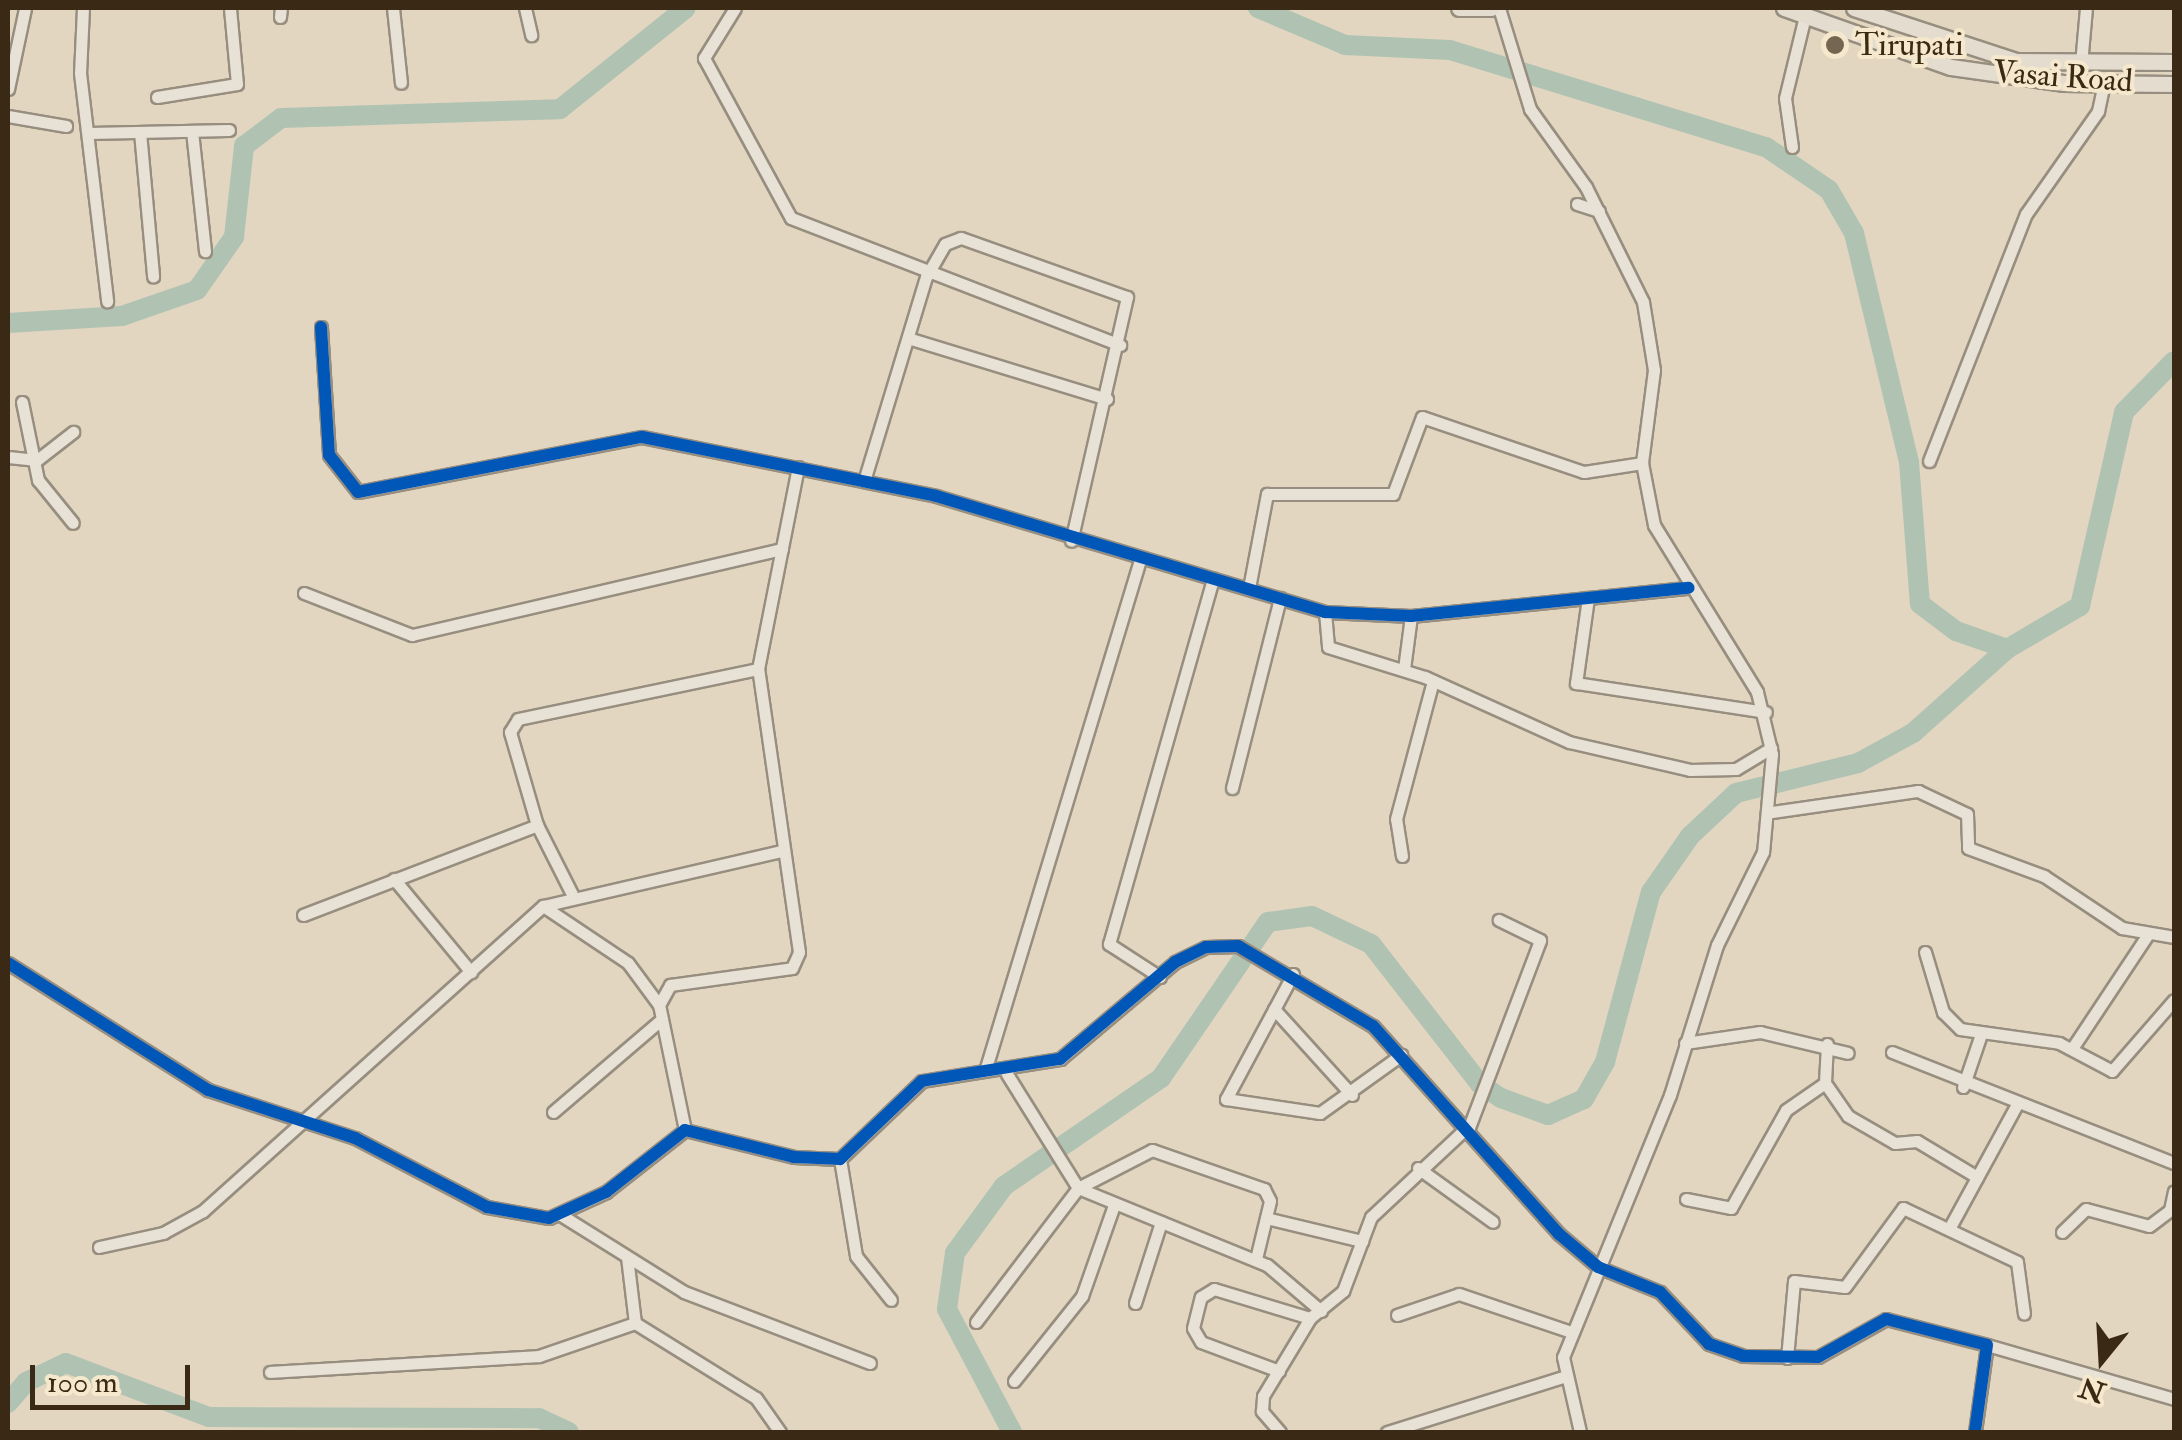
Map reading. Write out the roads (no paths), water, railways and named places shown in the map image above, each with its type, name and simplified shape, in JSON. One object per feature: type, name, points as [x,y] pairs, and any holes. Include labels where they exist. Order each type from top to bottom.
[{"type":"main road","points":[[1459,8],[1491,8]]},
{"type":"main road","name":"Vasai Road","points":[[1784,8],[1806,12],[1951,67],[2104,83],[2174,84]]},
{"type":"main road","name":"Vasai Road","points":[[1854,8],[1969,50],[2081,64],[2174,62]]},
{"type":"street","points":[[8,89],[25,8]]},
{"type":"street","points":[[83,8],[88,133],[107,302]]},
{"type":"street","points":[[157,97],[237,84],[230,8]]},
{"type":"street","points":[[394,8],[400,84]]},
{"type":"street","points":[[525,8],[531,35]]},
{"type":"street","points":[[735,8],[704,58],[780,208],[926,278],[1120,345]]},
{"type":"street","points":[[1499,8],[1518,51],[1530,109],[1599,210],[1650,329],[1642,462],[1654,525],[1766,712],[1771,751],[1772,810],[1571,1332],[1562,1377],[1580,1432]]},
{"type":"street","points":[[2081,64],[2086,8]]},
{"type":"street","points":[[1792,147],[1785,98],[1806,12]]},
{"type":"street","points":[[1930,461],[2026,214],[2098,111],[2104,83]]},
{"type":"street","points":[[8,116],[66,126]]},
{"type":"street","points":[[88,133],[229,130]]},
{"type":"street","points":[[192,131],[205,251]]},
{"type":"street","points":[[140,132],[153,276]]},
{"type":"street","points":[[1577,204],[1599,210]]},
{"type":"street","points":[[864,481],[911,339],[926,278],[945,244],[961,238],[1118,289],[1129,308],[1070,541]]},
{"type":"street","points":[[322,327],[329,455],[358,492],[642,438],[864,481],[1325,612],[1410,616],[1689,588]]},
{"type":"street","points":[[911,339],[1107,399]]},
{"type":"street","points":[[22,402],[46,498],[73,523]]},
{"type":"street","points":[[1249,588],[1267,494],[1393,494],[1422,416],[1584,472],[1642,462]]},
{"type":"street","points":[[8,458],[36,460],[73,432]]},
{"type":"street","points":[[659,1005],[687,976],[797,962],[758,668],[798,467]]},
{"type":"street","points":[[304,593],[412,635],[782,549]]},
{"type":"street","points":[[985,1071],[1140,560]]},
{"type":"street","points":[[1160,977],[1108,944],[1213,578]]},
{"type":"street","points":[[1232,788],[1280,598]]},
{"type":"street","points":[[1588,598],[1576,684],[1766,712]]},
{"type":"street","points":[[1325,612],[1328,648],[1404,669],[1569,742],[1690,770],[1736,769],[1771,751]]},
{"type":"street","points":[[1404,669],[1410,616]]},
{"type":"street","points":[[572,894],[538,825],[510,732],[518,718],[758,668]]},
{"type":"street","points":[[1402,856],[1396,819],[1433,681]]},
{"type":"street","points":[[1772,810],[1918,791],[1967,814],[1968,848],[2044,876],[2103,919],[2148,934],[2174,936]]},
{"type":"street","points":[[302,914],[538,825]]},
{"type":"street","points":[[99,1247],[164,1233],[202,1211],[301,1116],[543,906],[572,894],[782,851]]},
{"type":"street","points":[[394,879],[470,972]]},
{"type":"street","points":[[543,906],[628,963],[659,1005],[685,1130]]},
{"type":"street","points":[[1280,1432],[1260,1405],[1316,1315],[1350,1278],[1376,1209],[1418,1168],[1467,1130],[1540,940],[1499,920]]},
{"type":"street","points":[[2073,1047],[2148,934]]},
{"type":"street","points":[[8,963],[150,1060],[208,1090],[301,1116],[487,1207],[524,1218],[561,1215],[685,1130],[794,1157],[840,1158],[922,1080],[985,1071],[1007,1074],[1093,1040],[1160,977],[1206,947],[1238,946],[1293,974],[1401,1056],[1598,1267],[1660,1292],[1720,1349],[1787,1358],[1830,1353],[1886,1319],[2174,1399]]},
{"type":"street","points":[[1925,952],[1943,1012],[1981,1034],[2073,1047],[2118,1071],[2174,1000]]},
{"type":"street","points":[[1293,974],[1226,1099],[1320,1113],[1352,1095],[1401,1056]]},
{"type":"street","points":[[1274,1009],[1352,1095]]},
{"type":"street","points":[[553,1112],[662,1019]]},
{"type":"street","points":[[1685,1043],[1760,1032],[1827,1044],[1848,1053]]},
{"type":"street","points":[[1963,1087],[1981,1034]]},
{"type":"street","points":[[1827,1044],[1824,1083],[1872,1132],[1917,1140],[1977,1177]]},
{"type":"street","points":[[1892,1052],[1963,1087],[2174,1163]]},
{"type":"street","points":[[1007,1074],[1078,1188],[1256,1259],[1316,1315]]},
{"type":"street","points":[[1686,1199],[1731,1208],[1786,1110],[1824,1083]]},
{"type":"street","points":[[1950,1228],[2016,1106]]},
{"type":"street","points":[[976,1322],[1078,1188],[1160,1150],[1264,1188],[1266,1218],[1256,1259]]},
{"type":"street","points":[[840,1158],[856,1256],[891,1300]]},
{"type":"street","points":[[1418,1168],[1493,1222]]},
{"type":"street","points":[[2062,1232],[2086,1208],[2149,1226],[2170,1210],[2174,1191]]},
{"type":"street","points":[[1014,1380],[1082,1296],[1114,1205]]},
{"type":"street","points":[[1787,1358],[1799,1277],[1845,1286],[1904,1208],[2023,1268],[2024,1314]]},
{"type":"street","points":[[561,1215],[715,1306],[870,1363]]},
{"type":"street","points":[[1266,1218],[1362,1241]]},
{"type":"street","points":[[1135,1303],[1161,1222]]},
{"type":"street","points":[[627,1257],[635,1323]]},
{"type":"street","points":[[1279,1371],[1201,1342],[1193,1328],[1201,1297],[1214,1289],[1316,1315]]},
{"type":"street","points":[[1397,1315],[1459,1294],[1571,1332]]},
{"type":"street","points":[[270,1372],[539,1356],[635,1323]]},
{"type":"street","points":[[635,1323],[756,1398],[780,1432]]},
{"type":"street","points":[[1975,1432],[1988,1345]]},
{"type":"street","points":[[1387,1432],[1562,1377]]},
{"type":"waterway","points":[[8,323],[122,316],[197,290],[234,237],[244,146],[281,118],[560,109],[686,8]]},
{"type":"waterway","points":[[1258,8],[1345,45],[1450,50],[1766,147],[1829,190],[1854,233],[1909,462],[1920,604],[1956,631],[2007,649]]},
{"type":"waterway","points":[[1012,1432],[947,1309],[955,1253],[1004,1186],[1161,1078],[1268,922],[1312,916],[1371,944],[1480,1084],[1501,1098],[1548,1115],[1584,1099],[1605,1062],[1651,892],[1690,836],[1736,793],[1858,763],[1913,733],[2007,649],[2080,606],[2124,412],[2174,361]]},
{"type":"waterway","points":[[8,1403],[26,1382],[66,1363],[209,1417],[539,1418],[569,1432]]},
{"type":"place","name":"Tirupati","points":[[1835,45]]}]
